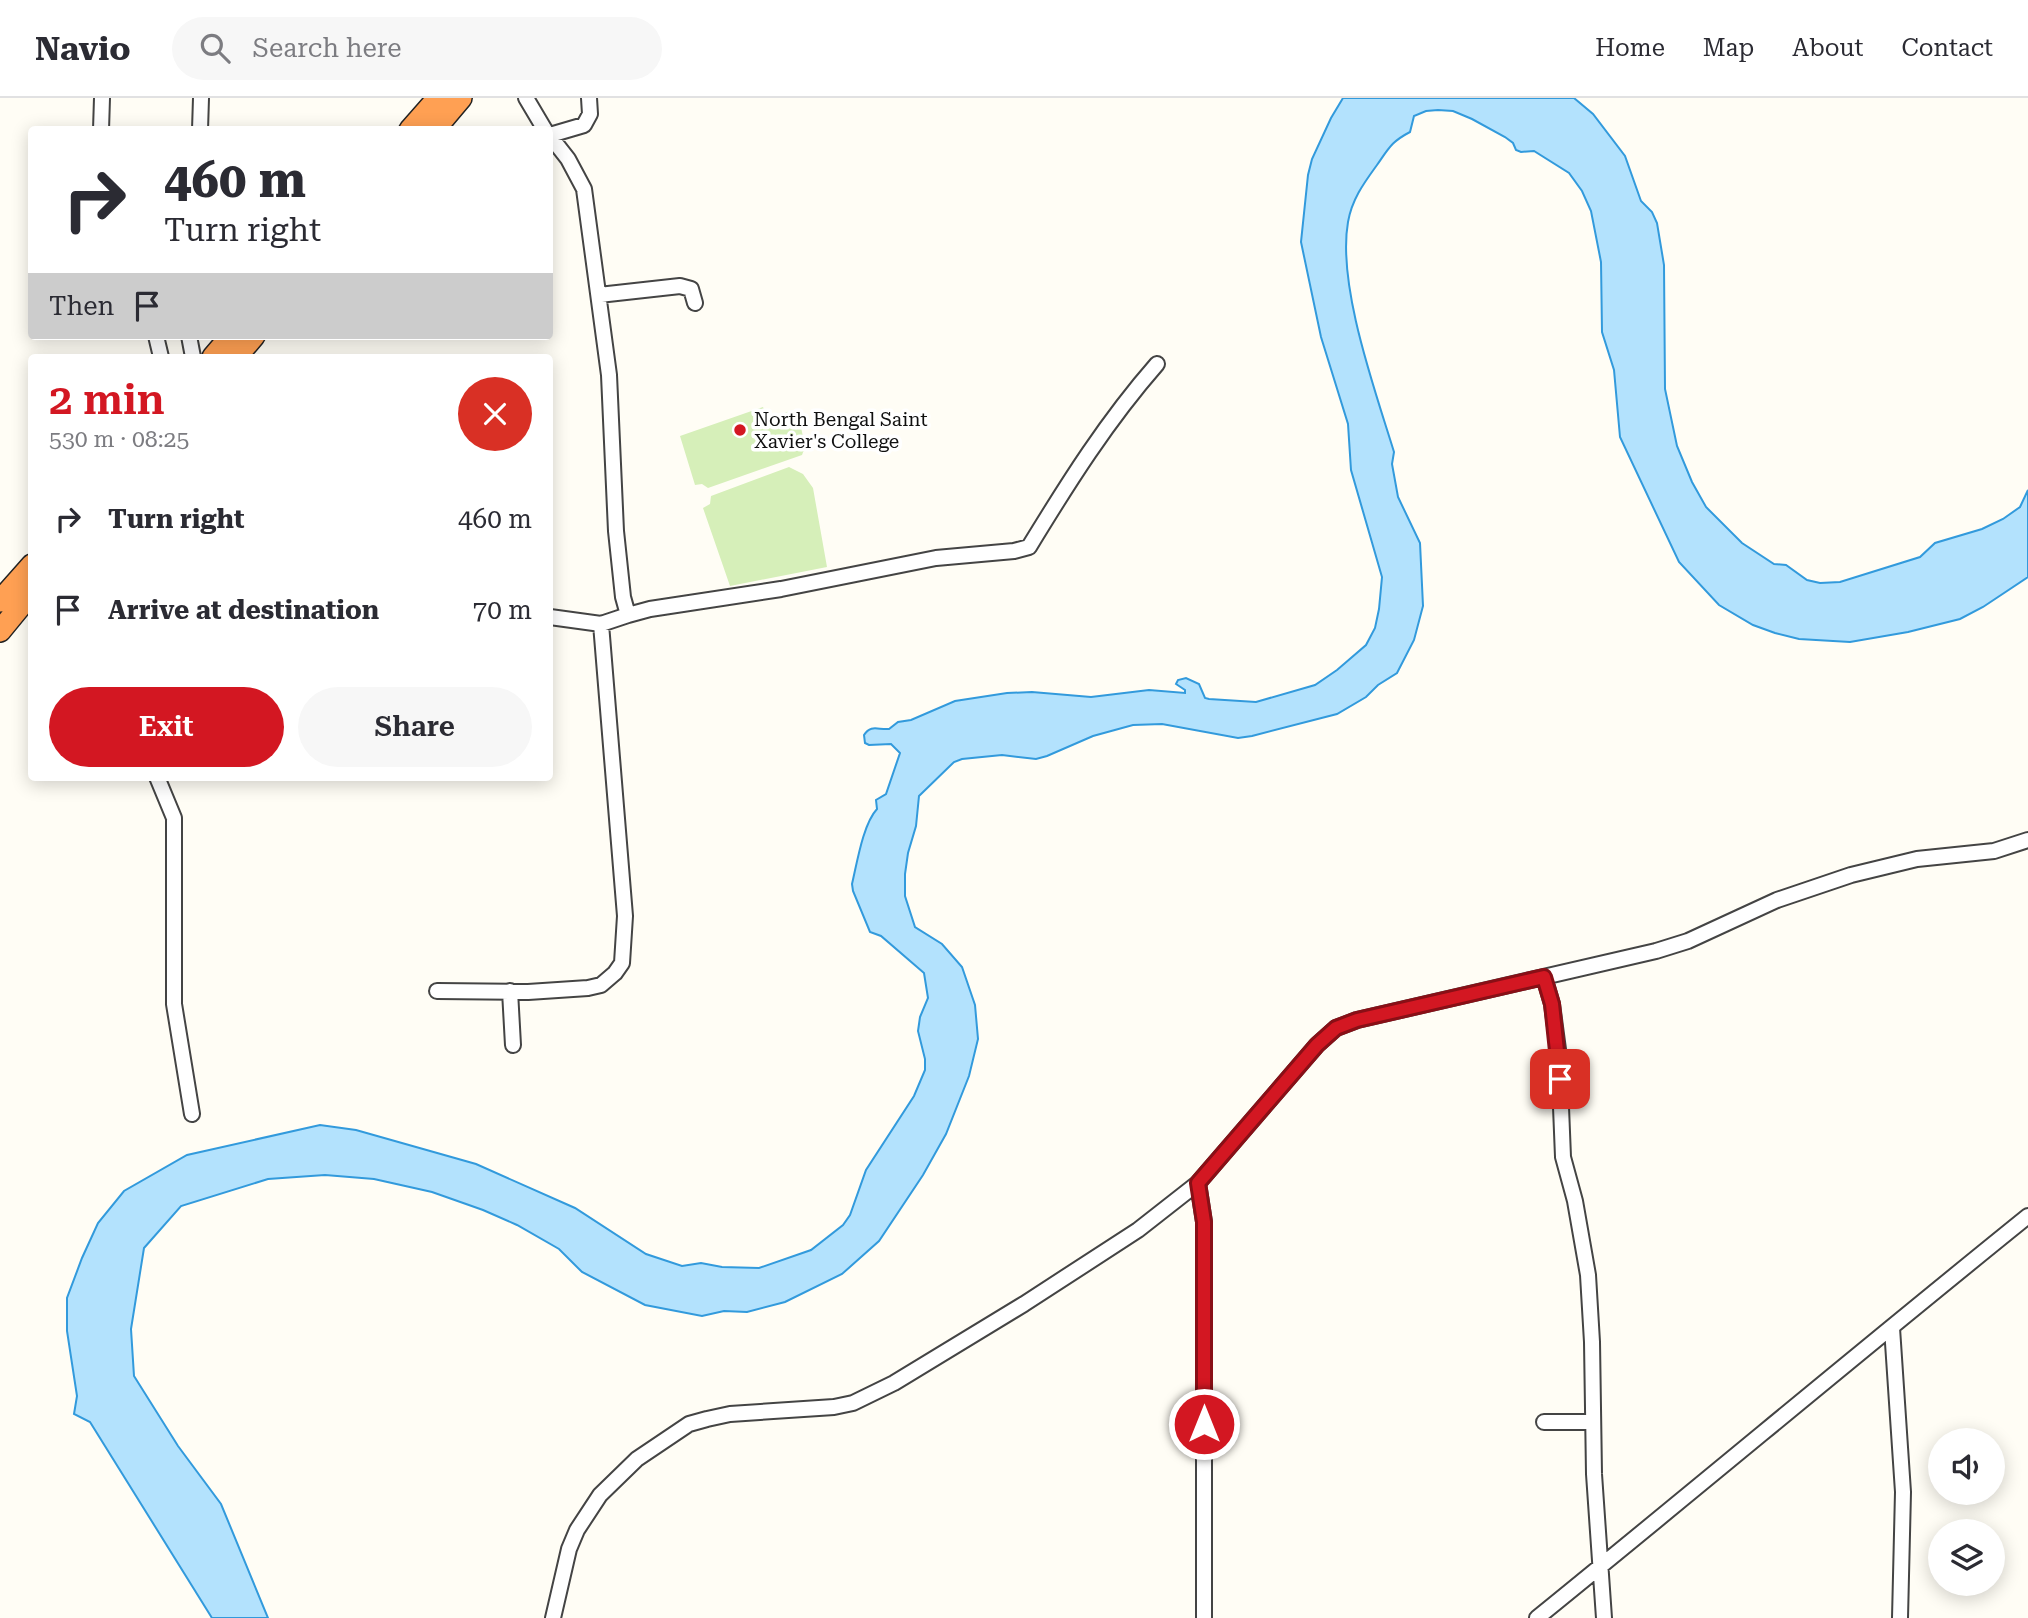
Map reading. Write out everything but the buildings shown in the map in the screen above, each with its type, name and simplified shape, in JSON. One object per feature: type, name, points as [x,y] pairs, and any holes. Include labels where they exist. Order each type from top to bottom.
[{"type":"highway","points":[[414,126],[438,98]]},
{"type":"highway","points":[[437,126],[461,98]]},
{"type":"highway","points":[[216,354],[228,340]]},
{"type":"highway","points":[[239,354],[251,340]]},
{"type":"highway","points":[[0,631],[21,601],[28,578]]},
{"type":"street","points":[[101,126],[102,98]]},
{"type":"street","points":[[200,126],[201,98]]},
{"type":"street","points":[[526,98],[543,126]]},
{"type":"street","points":[[553,134],[584,125],[590,114],[589,98]]},
{"type":"street","points":[[553,139],[568,159],[583,190],[609,375],[616,531],[623,597],[628,615]]},
{"type":"street","points":[[599,295],[680,286],[691,289],[695,303]]},
{"type":"street","points":[[553,617],[601,624],[650,610],[781,589],[936,558],[1014,551],[1029,547],[1075,471],[1129,396],[1157,364]]},
{"type":"street","points":[[437,991],[588,988],[601,985],[622,963],[625,916],[601,624]]},
{"type":"street","points":[[159,781],[174,818],[174,1004],[192,1114]]},
{"type":"street","points":[[553,1618],[569,1549],[587,1511],[637,1460],[689,1424],[707,1419],[853,1404],[1024,1304],[1138,1230],[1198,1183],[1310,1053],[1336,1028],[1371,1017],[1614,963],[1688,941],[1777,900],[1851,875],[1917,859],[1994,852],[2028,840]]},
{"type":"street","points":[[1544,977],[1552,1004],[1559,1057],[1563,1157],[1577,1212],[1588,1275],[1594,1474],[1604,1618]]},
{"type":"street","points":[[510,991],[513,1045]]},
{"type":"street","points":[[1198,1183],[1204,1222],[1204,1618]]},
{"type":"street","points":[[1536,1618],[1719,1471],[1798,1401],[2028,1216]]},
{"type":"street","points":[[1892,1328],[1903,1492],[1900,1618]]},
{"type":"street","points":[[1544,1422],[1593,1422]]},
{"type":"green space","points":[[763,407],[768,420],[792,410],[798,412],[805,447],[802,455],[708,488],[702,484],[695,485],[680,436]]},
{"type":"green space","points":[[789,467],[803,474],[813,488],[827,567],[730,586],[703,508],[710,504],[711,496]]},
{"type":"water","points":[[1343,98],[1574,98],[1593,114],[1625,156],[1641,201],[1652,212],[1657,223],[1664,265],[1665,389],[1677,446],[1706,507],[1742,543],[1774,564],[1786,565],[1807,580],[1820,583],[1840,582],[1920,557],[1935,543],[1982,529],[2003,519],[2020,507],[2028,490],[2028,577],[1960,619],[1850,642],[1799,639],[1775,633],[1753,625],[1719,605],[1679,562],[1620,437],[1614,370],[1602,332],[1601,262],[1591,211],[1582,191],[1569,173],[1534,151],[1516,150],[1513,143],[1505,137],[1472,119],[1453,111],[1438,110],[1414,116],[1410,132],[1394,142],[1363,185],[1350,214],[1346,247],[1348,276],[1360,337],[1394,452],[1392,464],[1398,497],[1420,543],[1423,606],[1414,640],[1397,673],[1378,685],[1366,697],[1337,714],[1252,736],[1238,738],[1162,724],[1133,725],[1093,736],[1036,759],[1002,755],[962,759],[954,762],[919,796],[916,826],[905,874],[905,896],[915,927],[942,944],[962,967],[975,1005],[978,1039],[969,1076],[946,1134],[923,1175],[879,1241],[842,1274],[785,1302],[747,1312],[724,1311],[702,1316],[645,1305],[582,1272],[559,1249],[517,1225],[432,1192],[374,1179],[325,1175],[268,1179],[181,1206],[144,1248],[131,1329],[134,1376],[178,1446],[221,1504],[268,1618],[212,1618],[90,1422],[74,1414],[77,1396],[67,1331],[67,1298],[98,1223],[124,1191],[187,1155],[320,1125],[356,1130],[476,1164],[575,1208],[646,1254],[682,1266],[701,1263],[722,1267],[759,1268],[811,1250],[843,1225],[850,1215],[866,1170],[914,1096],[925,1070],[918,1031],[920,1017],[928,998],[924,973],[881,936],[870,932],[853,891],[852,884],[864,834],[877,809],[876,800],[886,794],[900,753],[891,744],[865,743],[864,735],[872,729],[889,729],[898,722],[911,720],[955,701],[1007,693],[1032,692],[1091,697],[1149,690],[1185,693],[1185,690],[1176,684],[1178,680],[1186,678],[1199,684],[1205,698],[1256,702],[1315,685],[1366,645],[1375,628],[1382,577],[1351,470],[1348,424],[1321,337],[1301,242],[1312,159]]},
{"type":"place","name":"North Bengal Saint Xavier's College","points":[[740,430]]},
{"type":"route","points":[[1204,1424],[1204,1222],[1198,1183],[1317,1045],[1346,1023],[1544,977],[1552,1004],[1560,1079]]}]
